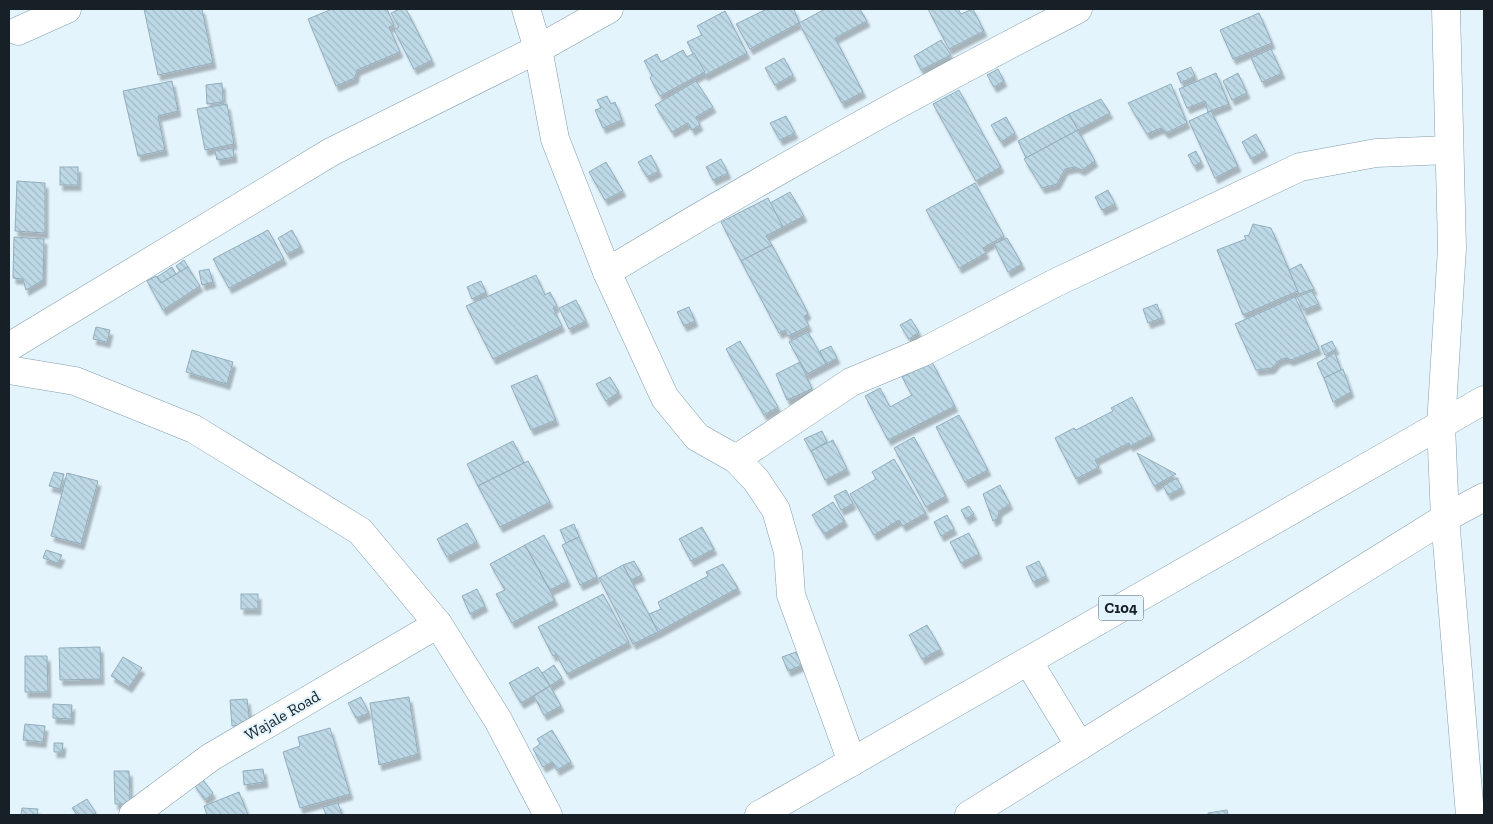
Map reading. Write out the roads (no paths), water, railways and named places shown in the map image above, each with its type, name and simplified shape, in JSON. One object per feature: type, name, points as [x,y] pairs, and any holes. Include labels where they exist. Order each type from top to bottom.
[{"type":"main road","points":[[18,31],[67,9]]},
{"type":"main road","points":[[526,9],[538,48],[554,139],[607,272],[665,398],[697,437],[736,459],[756,480],[776,510],[788,552],[791,595],[852,762]]},
{"type":"main road","points":[[9,347],[331,152],[538,48],[609,9]]},
{"type":"main road","points":[[607,272],[716,207],[992,53],[1078,9]]},
{"type":"main road","points":[[1446,9],[1452,248],[1441,424],[1445,518],[1470,815]]},
{"type":"main road","points":[[736,459],[851,382],[923,352],[1055,283],[1300,167],[1376,153],[1449,150]]},
{"type":"main road","points":[[9,370],[75,381],[194,429],[360,530],[438,624],[498,720],[548,815]]},
{"type":"main road","name":"C104","points":[[759,815],[1484,400]]},
{"type":"main road","points":[[969,815],[1445,518],[1484,497]]},
{"type":"main road","name":"Wajale Road","points":[[133,815],[211,757],[438,624]]},
{"type":"main road","points":[[1028,661],[1080,746]]}]
